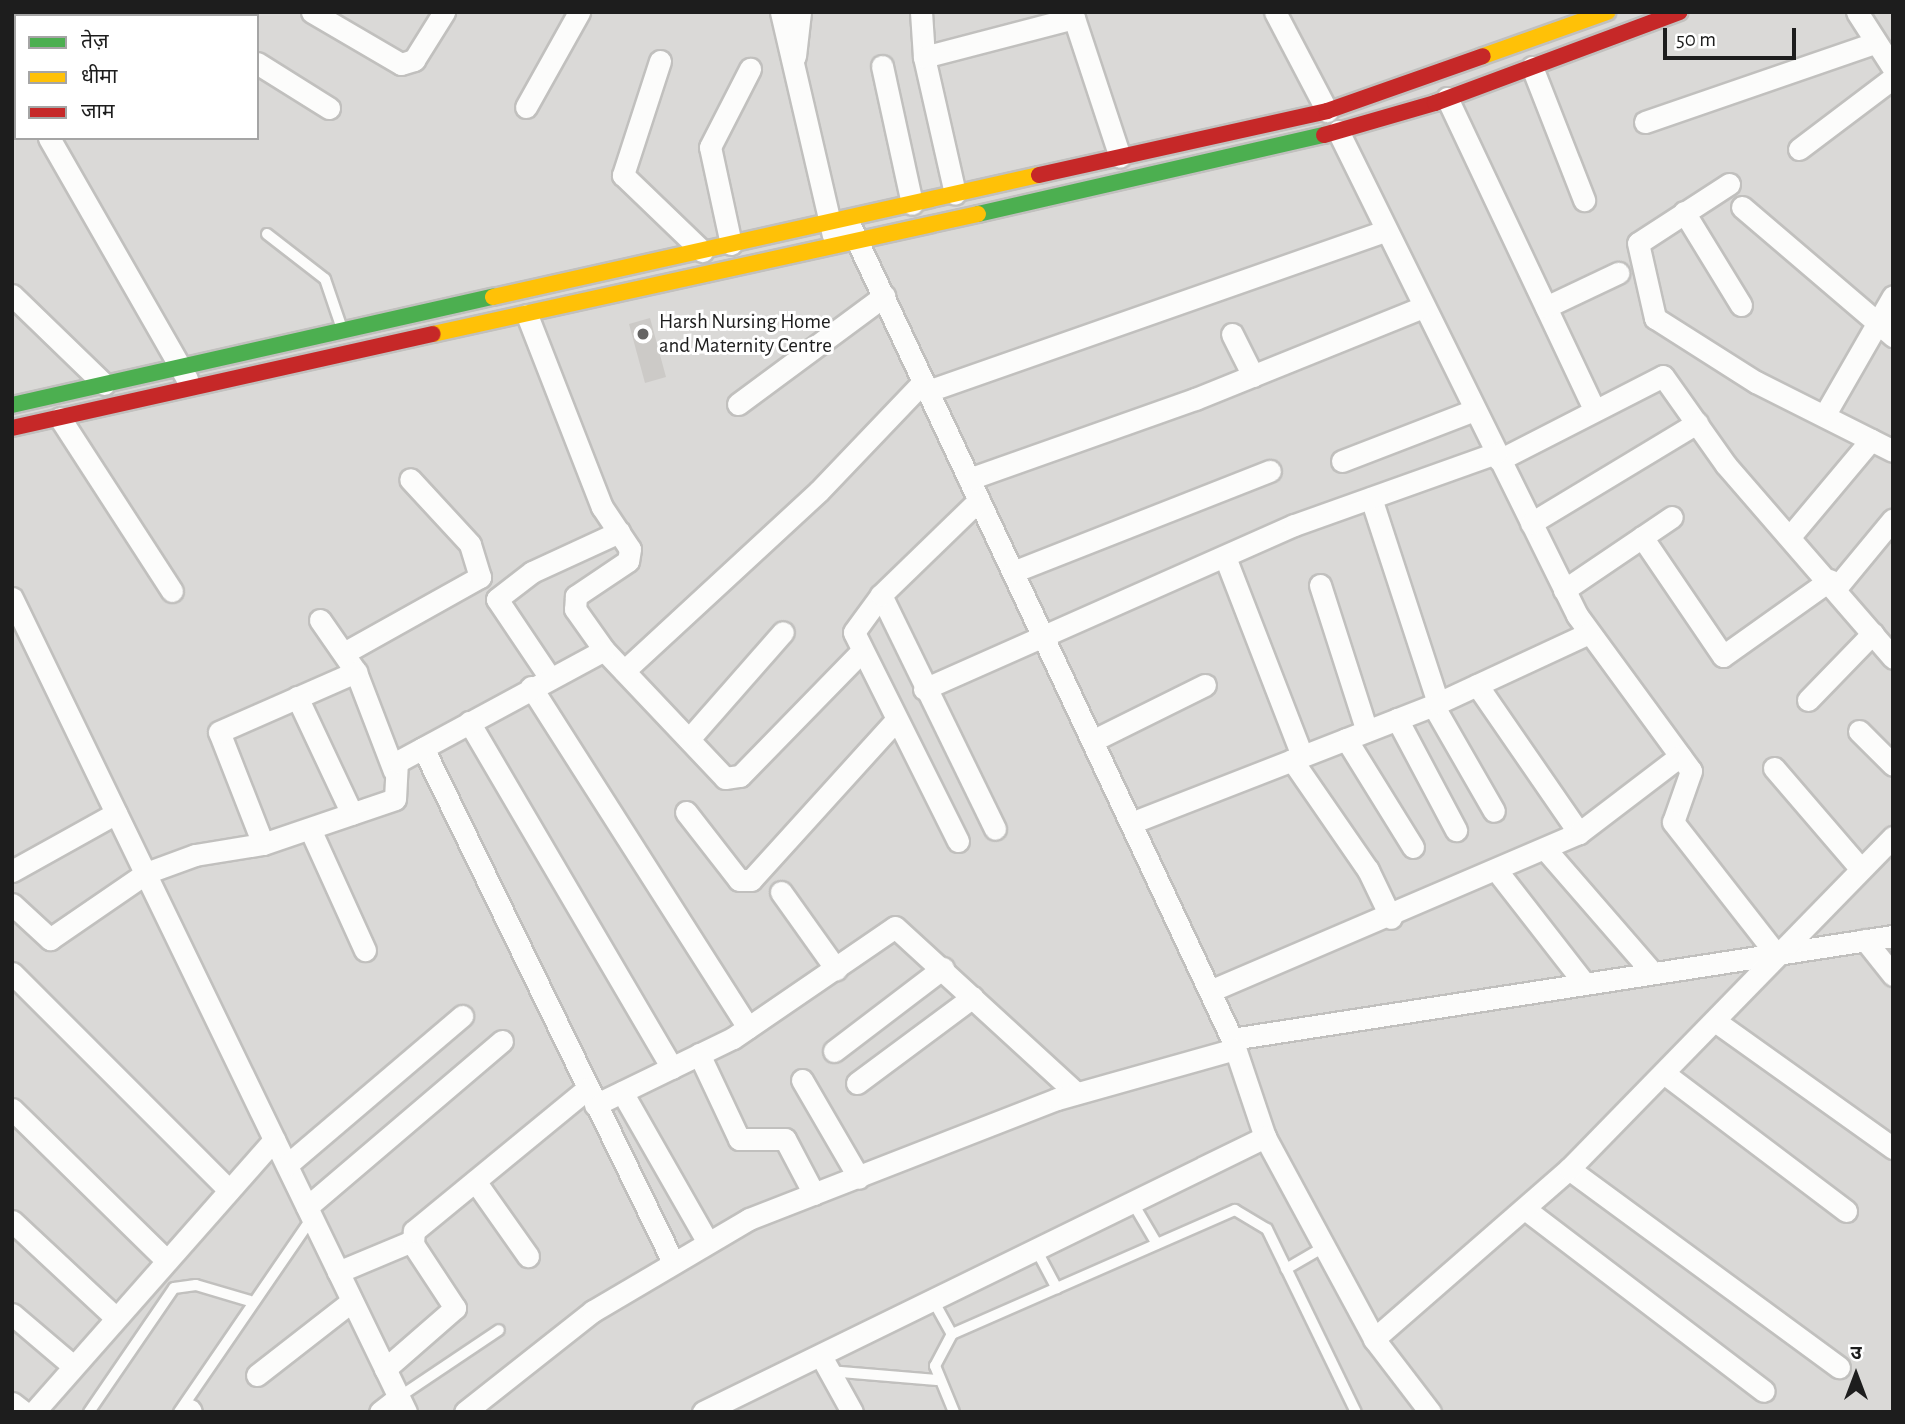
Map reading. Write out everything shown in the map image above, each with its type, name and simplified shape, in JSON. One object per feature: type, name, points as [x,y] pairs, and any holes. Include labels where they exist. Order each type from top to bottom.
[{"type":"street","points":[[312,12],[408,64],[444,12]]},
{"type":"street","points":[[526,107],[579,12]]},
{"type":"street","points":[[781,12],[838,220],[836,247]]},
{"type":"street","points":[[795,56],[800,12]]},
{"type":"street","points":[[921,12],[924,57],[955,194]]},
{"type":"street","points":[[1275,12],[1327,111]]},
{"type":"street","points":[[12,405],[1327,111],[1607,12]]},
{"type":"street","points":[[12,428],[859,243],[1338,131],[1447,98],[1532,67],[1652,17],[1680,12]]},
{"type":"street","points":[[1857,12],[1893,68]]},
{"type":"street","points":[[924,57],[1074,18],[1120,157]]},
{"type":"street","points":[[1645,122],[1875,43]]},
{"type":"street","points":[[660,61],[623,175],[702,251]]},
{"type":"street","points":[[259,64],[329,108]]},
{"type":"street","points":[[882,66],[912,204]]},
{"type":"street","points":[[1532,67],[1584,200]]},
{"type":"street","points":[[731,244],[710,147],[750,69]]},
{"type":"street","points":[[1799,149],[1893,78]]},
{"type":"street","points":[[1447,98],[1594,409]]},
{"type":"street","points":[[1338,131],[1564,590],[1589,633],[1693,776],[1673,808],[1673,822],[1777,954]]},
{"type":"street","points":[[50,140],[193,389]]},
{"type":"street","points":[[1729,184],[1638,243],[1655,318],[1824,416],[1893,451]]},
{"type":"street","points":[[1742,207],[1885,330]]},
{"type":"street","points":[[1684,212],[1741,305]]},
{"type":"street","points":[[838,220],[859,243],[1210,991],[1234,1044],[1265,1138],[1374,1339],[1430,1412]]},
{"type":"street","points":[[624,670],[819,491],[926,386],[1386,231]]},
{"type":"street","points":[[1546,307],[1618,273]]},
{"type":"street","points":[[555,284],[562,307]]},
{"type":"street","points":[[12,295],[104,384]]},
{"type":"street","points":[[737,404],[884,296]]},
{"type":"street","points":[[1824,416],[1885,330],[1893,296]]},
{"type":"street","points":[[969,479],[1253,376],[1423,307]]},
{"type":"street","points":[[527,315],[603,507],[630,549],[628,561],[573,601],[604,650],[725,778],[740,776],[861,652]]},
{"type":"street","points":[[1232,334],[1253,376]]},
{"type":"street","points":[[924,690],[1224,557],[1371,498],[1497,457],[1662,376],[1726,465],[1792,534],[1884,640],[1808,700]]},
{"type":"street","points":[[1342,461],[1474,410]]},
{"type":"street","points":[[60,418],[172,591]]},
{"type":"street","points":[[1531,523],[1697,423]]},
{"type":"street","points":[[1792,534],[1871,440]]},
{"type":"street","points":[[1013,572],[1270,471]]},
{"type":"street","points":[[344,653],[480,577],[470,544],[410,479]]},
{"type":"street","points":[[1371,498],[1436,704],[1494,811]]},
{"type":"street","points":[[958,841],[861,652],[854,632],[881,595],[979,500]]},
{"type":"street","points":[[1564,590],[1672,517]]},
{"type":"street","points":[[1643,537],[1723,656],[1833,584],[1893,519]]},
{"type":"street","points":[[619,532],[532,572],[497,599],[540,682],[748,1028]]},
{"type":"street","points":[[1224,557],[1297,758],[1368,870],[1391,918]]},
{"type":"street","points":[[1320,585],[1367,731]]},
{"type":"street","points":[[881,595],[924,690],[995,829]]},
{"type":"street","points":[[12,597],[19,632],[146,873],[402,1405],[380,1412]]},
{"type":"street","points":[[14,909],[50,939],[146,873],[195,855],[263,844],[399,795],[394,771],[356,672],[320,620]]},
{"type":"street","points":[[689,739],[783,632]]},
{"type":"street","points":[[1131,823],[1436,704],[1589,633]]},
{"type":"street","points":[[394,771],[423,748],[540,682],[604,650]]},
{"type":"street","points":[[263,844],[219,732],[356,672]]},
{"type":"street","points":[[1092,741],[1205,685]]},
{"type":"street","points":[[1477,685],[1579,833]]},
{"type":"street","points":[[297,696],[352,814]]},
{"type":"street","points":[[1397,719],[1456,830]]},
{"type":"street","points":[[686,812],[738,880],[751,880],[896,720]]},
{"type":"street","points":[[470,722],[672,1068]]},
{"type":"street","points":[[1859,731],[1893,765]]},
{"type":"street","points":[[1346,739],[1413,847]]},
{"type":"street","points":[[423,748],[673,1262]]},
{"type":"street","points":[[1210,991],[1391,918],[1546,850],[1579,833],[1680,756]]},
{"type":"street","points":[[1774,768],[1861,869]]},
{"type":"street","points":[[12,871],[116,813]]},
{"type":"street","points":[[310,829],[365,950]]},
{"type":"street","points":[[1374,1339],[1569,1169],[1665,1074],[1777,954],[1893,836]]},
{"type":"street","points":[[1546,850],[1653,973]]},
{"type":"street","points":[[1497,871],[1585,984]]},
{"type":"street","points":[[780,892],[836,969]]},
{"type":"street","points":[[385,1369],[455,1308],[412,1241],[414,1231],[475,1181],[591,1097],[622,1091],[748,1028],[895,927],[943,968],[1076,1093]]},
{"type":"street","points":[[465,1412],[593,1311],[707,1241],[814,1194],[1076,1093],[1234,1044],[1585,984],[1893,936]]},
{"type":"street","points":[[1865,940],[1893,975]]},
{"type":"street","points":[[834,1051],[943,968]]},
{"type":"street","points":[[12,973],[229,1190]]},
{"type":"street","points":[[858,1083],[974,997]]},
{"type":"street","points":[[287,1165],[462,1016]]},
{"type":"street","points":[[1715,1021],[1893,1148]]},
{"type":"street","points":[[310,1212],[502,1041]]},
{"type":"street","points":[[699,1054],[739,1139],[785,1139],[814,1194]]},
{"type":"street","points":[[1665,1074],[1846,1211]]},
{"type":"street","points":[[802,1080],[859,1178]]},
{"type":"street","points":[[622,1091],[707,1241]]},
{"type":"street","points":[[12,1109],[166,1260]]},
{"type":"street","points":[[703,1412],[825,1363],[934,1302],[1038,1253],[1265,1138]]},
{"type":"street","points":[[34,1412],[115,1317],[274,1140]]},
{"type":"street","points":[[1569,1169],[1839,1367]]},
{"type":"street","points":[[475,1181],[528,1256]]},
{"type":"street","points":[[1525,1209],[1764,1391]]},
{"type":"street","points":[[12,1221],[115,1317]]},
{"type":"street","points":[[338,1272],[412,1241]]},
{"type":"street","points":[[257,1375],[352,1301]]},
{"type":"street","points":[[12,1314],[73,1366]]},
{"type":"street","points":[[825,1363],[852,1412]]},
{"type":"street","points":[[12,1402],[24,1412]]},
{"type":"lane","points":[[267,234],[325,279],[342,331]]},
{"type":"lane","points":[[1134,1205],[1157,1244]]},
{"type":"lane","points":[[954,1412],[937,1380],[940,1350],[951,1334],[1236,1210],[1248,1212],[1267,1229],[1356,1412]]},
{"type":"lane","points":[[187,1411],[250,1301],[310,1212]]},
{"type":"lane","points":[[1286,1269],[1324,1247]]},
{"type":"lane","points":[[1038,1253],[1057,1288]]},
{"type":"lane","points":[[89,1412],[174,1287],[196,1285],[250,1301]]},
{"type":"lane","points":[[934,1302],[951,1334]]},
{"type":"lane","points":[[402,1405],[499,1330]]},
{"type":"lane","points":[[825,1363],[937,1380]]},
{"type":"shaded area","points":[[12,12],[1893,12],[1893,1412],[12,1412]]},
{"type":"building","points":[[650,318],[666,377],[645,383],[629,324]]},
{"type":"traffic: fast","points":[[978,214],[1324,135]]},
{"type":"traffic: fast","points":[[12,405],[493,297]]},
{"type":"traffic: slow","points":[[1483,56],[1607,12]]},
{"type":"traffic: slow","points":[[493,297],[1039,175]]},
{"type":"traffic: slow","points":[[433,334],[978,214]]},
{"type":"traffic: jam","points":[[1324,135],[1435,103],[1680,12]]},
{"type":"traffic: jam","points":[[1039,175],[1327,111],[1483,56]]},
{"type":"traffic: jam","points":[[12,428],[433,334]]},
{"type":"place","name":"Harsh Nursing Home and Maternity Centre","points":[[643,334]]}]
